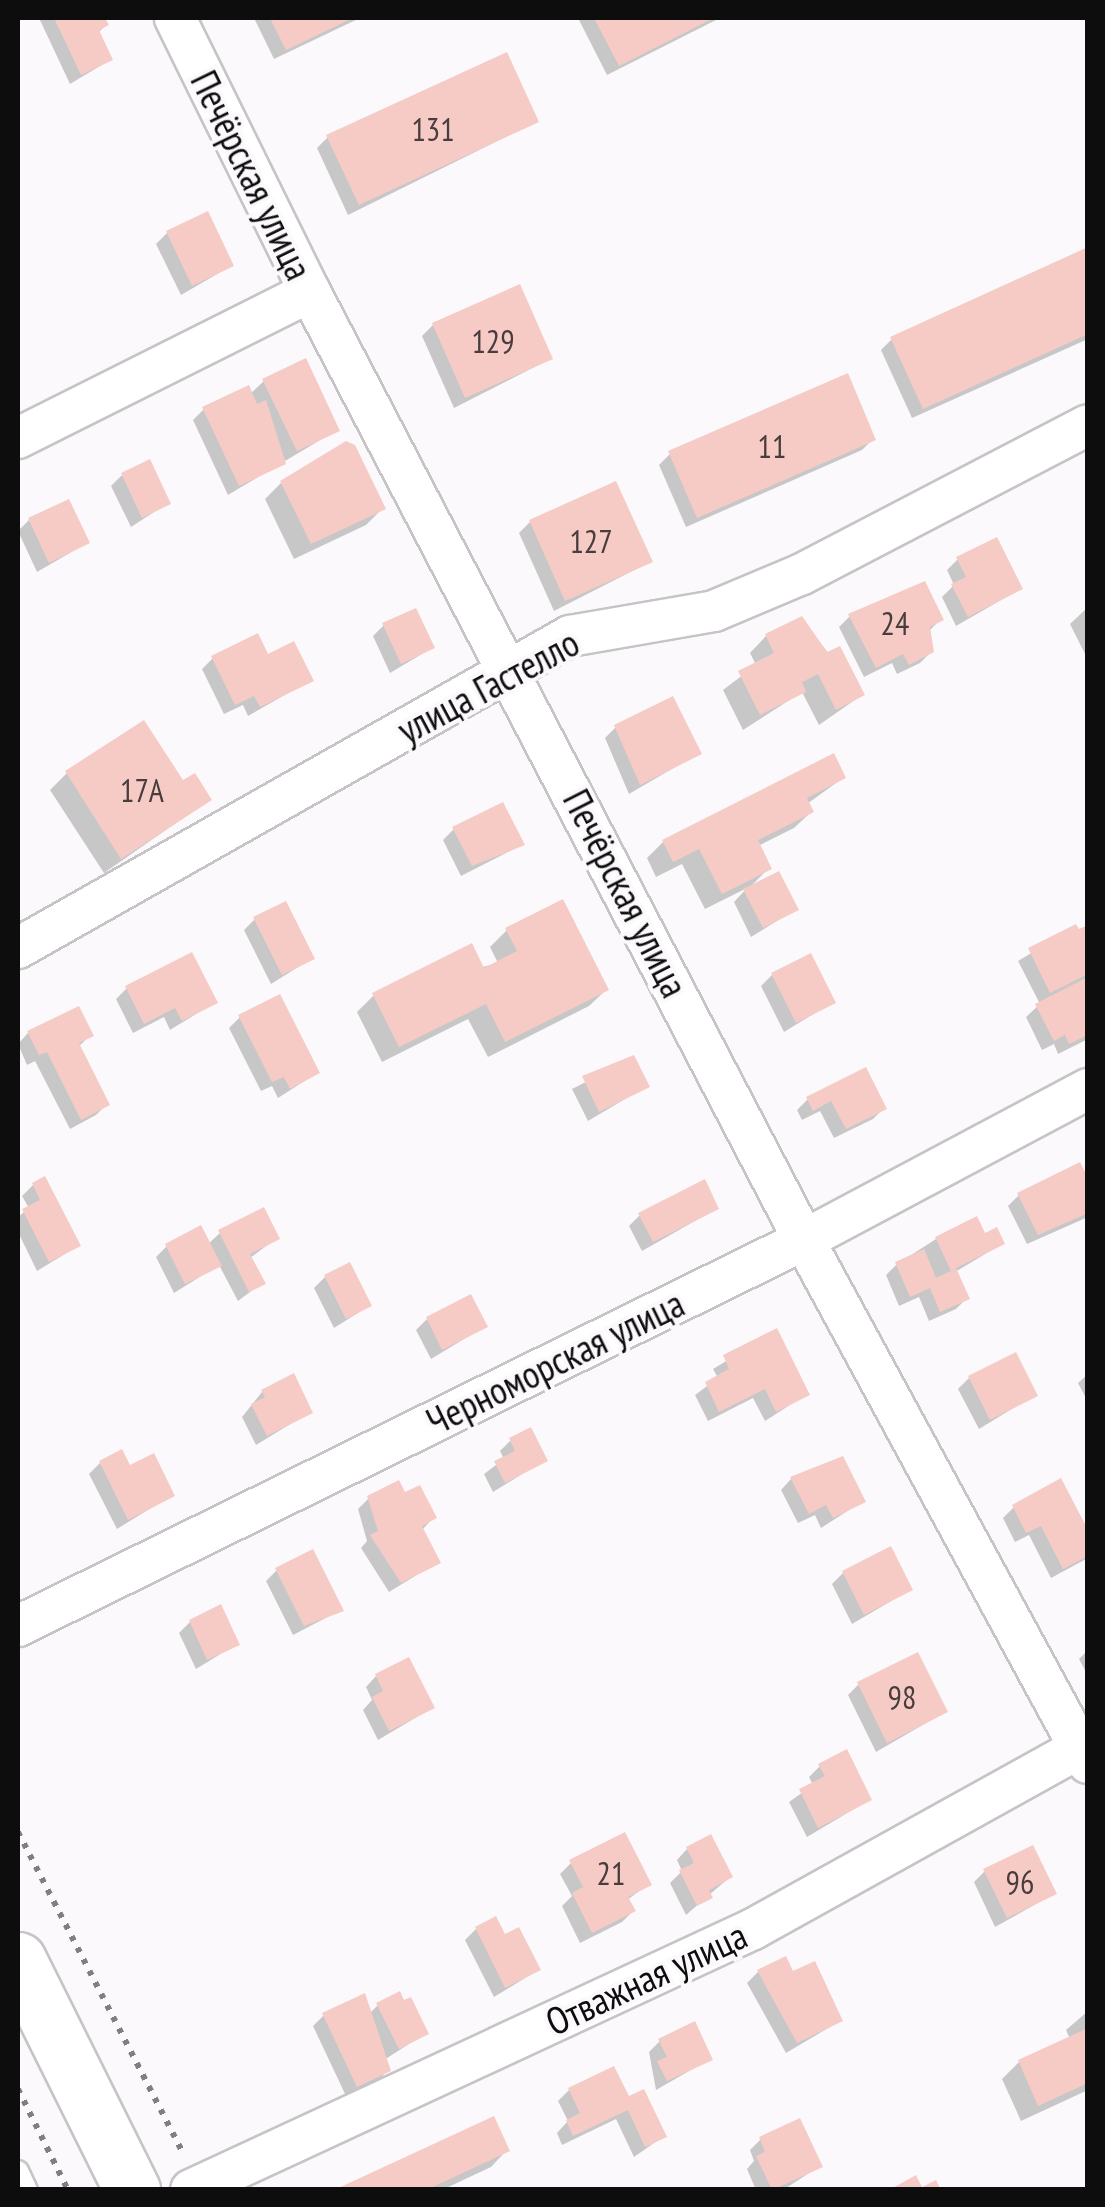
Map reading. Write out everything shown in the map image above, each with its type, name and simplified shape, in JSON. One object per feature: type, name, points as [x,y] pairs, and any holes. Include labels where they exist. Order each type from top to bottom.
[{"type":"main road","points":[[18,1960],[132,2190]]},
{"type":"street","name":"Печёрская улица","points":[[175,18],[310,292],[512,670],[804,1240],[1085,1751]]},
{"type":"street","points":[[18,438],[310,292]]},
{"type":"street","name":"улица Гастелло","points":[[18,948],[570,636],[714,611],[802,574],[1088,426]]},
{"type":"street","name":"Черноморская улица","points":[[18,1626],[804,1240],[1088,1089]]},
{"type":"street","name":"Отважная улица","points":[[195,2187],[754,1929],[1085,1751]]},
{"type":"lane","points":[[18,2171],[27,2190]]},
{"type":"path","points":[[18,1832],[195,2187]]},
{"type":"path","points":[[18,2090],[68,2190]]},
{"type":"building","points":[[54,18],[105,18],[109,25],[99,30],[113,60],[81,75]]},
{"type":"building","points":[[270,18],[353,18],[286,50]]},
{"type":"building","points":[[594,18],[714,18],[619,66]]},
{"type":"building","points":[[507,52],[539,122],[359,205],[326,135]]},
{"type":"building","points":[[208,211],[234,266],[192,286],[166,231]]},
{"type":"building","points":[[1088,247],[1088,334],[923,409],[890,337]]},
{"type":"building","points":[[520,284],[553,359],[465,398],[432,323]]},
{"type":"building","points":[[306,358],[340,431],[297,451],[262,379]]},
{"type":"building","points":[[848,373],[876,440],[697,518],[668,451]]},
{"type":"building","points":[[249,385],[257,404],[266,400],[286,464],[239,486],[202,407]]},
{"type":"building","points":[[346,441],[355,445],[386,509],[311,544],[280,481]]},
{"type":"building","points":[[150,459],[171,504],[142,518],[121,473]]},
{"type":"building","points":[[616,481],[653,562],[565,601],[529,520]]},
{"type":"building","points":[[69,499],[90,543],[49,563],[28,518]]},
{"type":"building","points":[[997,537],[1023,589],[968,617],[951,584],[966,577],[956,557]]},
{"type":"building","points":[[925,581],[944,620],[930,627],[934,652],[909,665],[903,654],[876,668],[848,614]]},
{"type":"building","points":[[416,608],[435,648],[401,664],[382,623]]},
{"type":"building","points":[[802,616],[827,652],[840,646],[865,695],[836,710],[818,674],[802,682],[806,692],[760,715],[738,671],[774,653],[765,634]]},
{"type":"building","points":[[258,633],[268,654],[294,641],[314,681],[260,707],[254,696],[235,705],[211,656]]},
{"type":"building","points":[[673,696],[702,754],[640,785],[614,725]]},
{"type":"building","points":[[144,720],[183,780],[195,773],[212,800],[121,859],[65,771]]},
{"type":"building","points":[[834,753],[846,778],[807,798],[814,812],[758,840],[772,869],[722,894],[699,849],[673,862],[662,840]]},
{"type":"building","points":[[503,802],[525,845],[472,866],[452,827]]},
{"type":"building","points":[[779,871],[799,910],[763,928],[743,889]]},
{"type":"building","points":[[563,899],[609,990],[505,1042],[486,1004],[399,1047],[372,993],[472,943],[484,968],[517,951],[505,928]]},
{"type":"building","points":[[286,901],[315,959],[282,975],[253,917]]},
{"type":"building","points":[[1076,924],[1079,929],[1088,925],[1088,974],[1050,993],[1028,948]]},
{"type":"building","points":[[192,952],[218,1003],[182,1021],[175,1008],[144,1024],[125,986]]},
{"type":"building","points":[[811,953],[836,1003],[796,1023],[771,973]]},
{"type":"building","points":[[1088,977],[1088,1035],[1069,1044],[1065,1035],[1054,1041],[1035,1004]]},
{"type":"building","points":[[280,994],[320,1073],[290,1089],[284,1077],[272,1082],[238,1015]]},
{"type":"building","points":[[79,1006],[94,1036],[79,1043],[110,1105],[81,1120],[47,1052],[39,1055],[27,1031]]},
{"type":"building","points":[[634,1055],[650,1087],[599,1112],[582,1076]]},
{"type":"building","points":[[866,1067],[887,1109],[846,1129],[831,1101],[813,1111],[806,1097]]},
{"type":"building","points":[[1080,1162],[1088,1178],[1088,1213],[1038,1235],[1017,1193]]},
{"type":"building","points":[[45,1176],[81,1246],[49,1262],[22,1209],[40,1200],[32,1183]]},
{"type":"building","points":[[705,1179],[719,1209],[653,1242],[638,1213]]},
{"type":"building","points":[[264,1207],[280,1239],[250,1254],[266,1284],[249,1292],[218,1230]]},
{"type":"building","points":[[977,1216],[985,1233],[997,1227],[1005,1244],[956,1268],[970,1299],[940,1312],[930,1288],[910,1297],[895,1262],[924,1249],[936,1278],[951,1271],[935,1237]]},
{"type":"building","points":[[201,1225],[222,1266],[185,1284],[165,1244]]},
{"type":"building","points":[[350,1262],[372,1306],[346,1319],[324,1275]]},
{"type":"building","points":[[471,1294],[488,1327],[442,1350],[426,1317]]},
{"type":"building","points":[[777,1328],[810,1395],[776,1412],[765,1389],[719,1412],[705,1382],[729,1369],[723,1355]]},
{"type":"building","points":[[1016,1352],[1038,1396],[990,1420],[968,1376]]},
{"type":"building","points":[[294,1373],[313,1413],[267,1436],[251,1404],[265,1397],[261,1390]]},
{"type":"building","points":[[531,1427],[548,1461],[505,1483],[494,1461],[515,1451],[509,1438]]},
{"type":"building","points":[[122,1449],[130,1465],[154,1453],[175,1496],[128,1520],[99,1461]]},
{"type":"building","points":[[843,1456],[866,1502],[833,1518],[826,1505],[809,1514],[790,1477]]},
{"type":"building","points":[[1061,1478],[1088,1530],[1088,1556],[1063,1569],[1041,1526],[1026,1533],[1012,1505]]},
{"type":"building","points":[[399,1480],[405,1492],[420,1485],[437,1518],[422,1526],[441,1563],[401,1583],[370,1535],[378,1531],[367,1496]]},
{"type":"building","points":[[891,1546],[913,1590],[864,1615],[842,1571]]},
{"type":"building","points":[[313,1549],[344,1611],[304,1626],[275,1568]]},
{"type":"building","points":[[221,1604],[240,1645],[207,1660],[189,1620]]},
{"type":"building","points":[[918,1652],[948,1712],[887,1743],[857,1682]]},
{"type":"building","points":[[409,1657],[435,1708],[389,1731],[372,1697],[383,1691],[375,1674]]},
{"type":"building","points":[[847,1749],[872,1800],[818,1828],[799,1789],[825,1776],[818,1764]]},
{"type":"building","points":[[625,1832],[652,1885],[628,1897],[636,1911],[592,1933],[572,1893],[583,1887],[569,1860]]},
{"type":"building","points":[[711,1834],[733,1877],[709,1890],[713,1898],[697,1906],[679,1870],[694,1863],[686,1847]]},
{"type":"building","points":[[1033,1845],[1057,1894],[1007,1918],[983,1869]]},
{"type":"building","points":[[496,1916],[505,1934],[519,1927],[541,1970],[505,1988],[475,1927]]},
{"type":"building","points":[[786,1956],[793,1971],[815,1961],[843,2021],[797,2043],[757,1970]]},
{"type":"building","points":[[400,1991],[404,2000],[411,1997],[429,2034],[399,2049],[376,2003]]},
{"type":"building","points":[[365,1993],[391,2071],[357,2087],[322,2013]]},
{"type":"building","points":[[695,2021],[713,2060],[667,2081],[657,2061],[667,2057],[658,2039]]},
{"type":"building","points":[[1088,2028],[1088,2083],[1038,2106],[1018,2060]]},
{"type":"building","points":[[614,2066],[629,2096],[644,2089],[667,2137],[645,2147],[628,2110],[573,2136],[566,2120],[580,2113],[568,2088]]},
{"type":"building","points":[[494,2116],[510,2151],[426,2190],[334,2190]]},
{"type":"building","points":[[800,2118],[823,2167],[772,2190],[756,2156],[765,2152],[759,2137]]},
{"type":"building","points":[[916,2175],[922,2187],[936,2180],[941,2190],[889,2190]]}]
